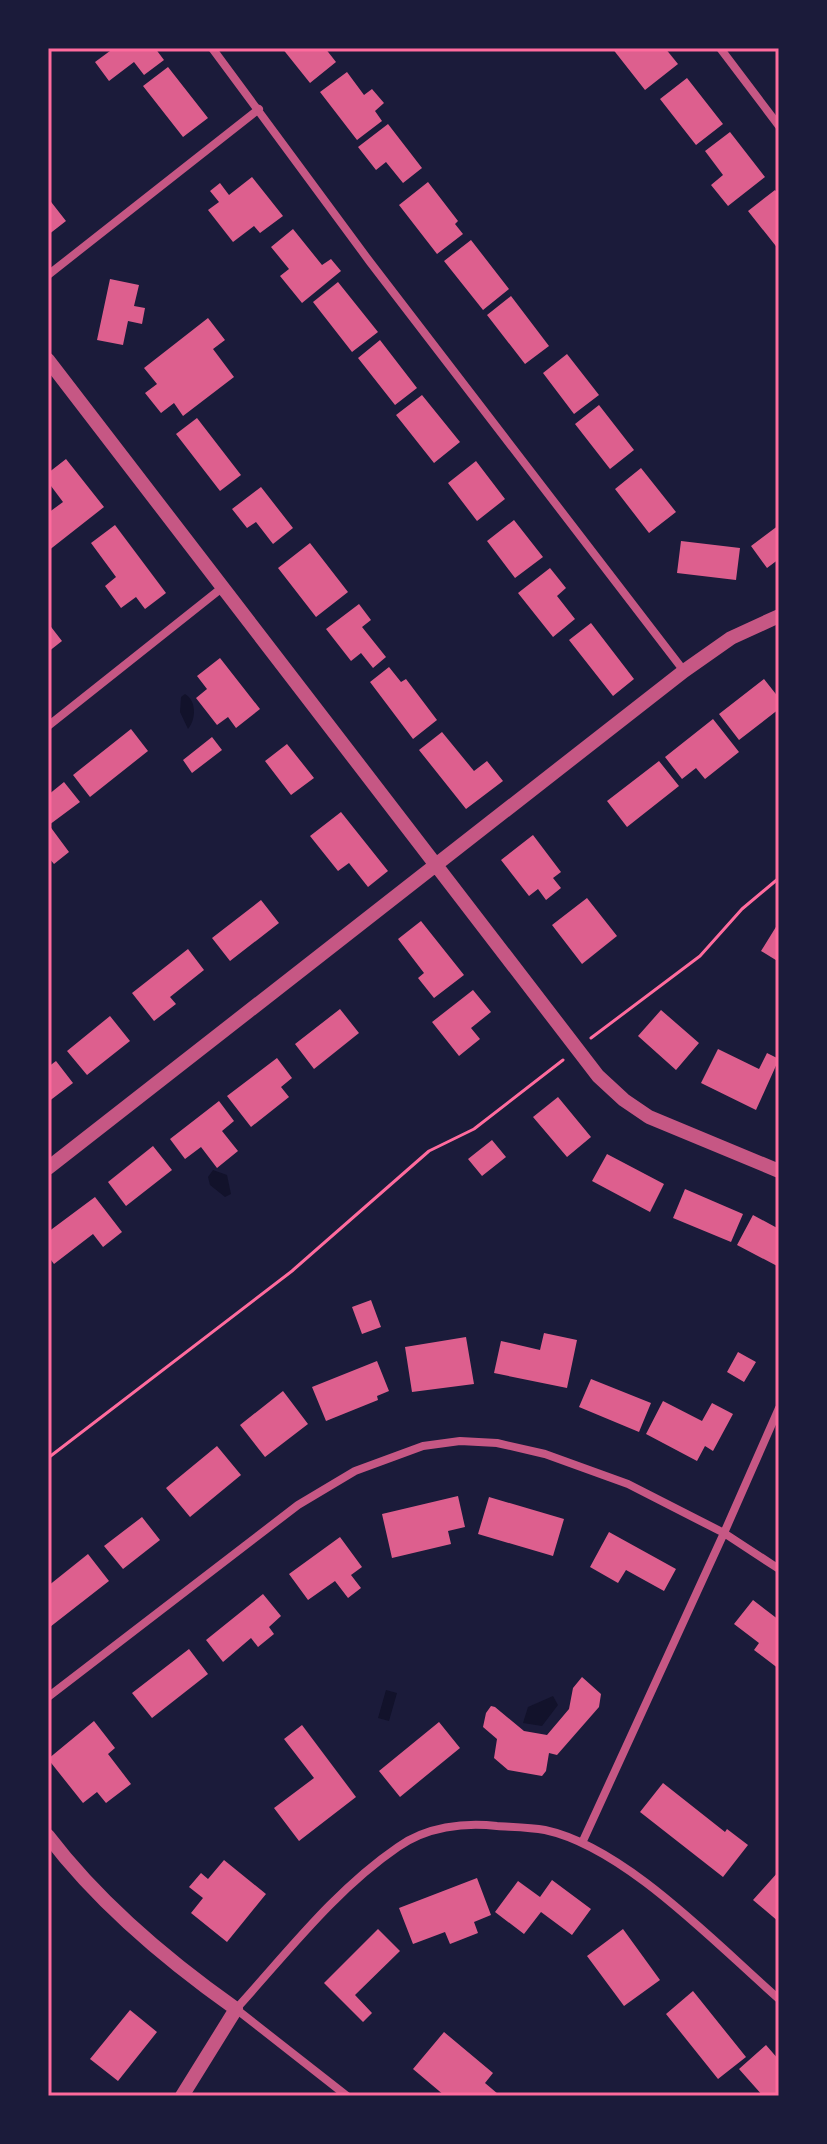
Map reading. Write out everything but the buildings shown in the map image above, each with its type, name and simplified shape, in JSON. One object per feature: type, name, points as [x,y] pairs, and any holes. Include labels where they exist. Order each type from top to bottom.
[{"type":"street","points":[[212,48],[370,262],[684,671]]},
{"type":"street","points":[[720,48],[779,126]]},
{"type":"street","points":[[48,275],[259,109]]},
{"type":"street","points":[[48,360],[598,1076],[624,1100],[649,1117],[779,1171]]},
{"type":"street","points":[[48,726],[223,587]]},
{"type":"street","points":[[48,1168],[684,671],[731,638],[779,616]]},
{"type":"street","points":[[582,1843],[779,1408]]},
{"type":"street","points":[[48,1697],[298,1505],[355,1471],[423,1446],[460,1441],[497,1443],[545,1454],[628,1484],[724,1533],[779,1569]]},
{"type":"street","points":[[182,2096],[236,2009],[342,1892],[400,1845],[447,1827],[479,1824],[546,1831],[582,1843],[610,1857],[648,1884],[779,1999]]},
{"type":"street","points":[[48,1836],[101,1895],[153,1945],[347,2096]]},
{"type":"path","points":[[601,1030],[700,956],[742,909],[779,878]]},
{"type":"path","points":[[48,1458],[292,1271],[429,1151],[474,1129],[558,1064]]},
{"type":"shaded area","points":[[185,694],[192,701],[194,710],[188,729],[180,712],[181,697]]},
{"type":"shaded area","points":[[213,1170],[227,1175],[231,1194],[225,1197],[210,1185],[208,1177]]},
{"type":"shaded area","points":[[386,1690],[397,1693],[389,1721],[378,1718]]},
{"type":"shaded area","points":[[553,1696],[558,1705],[542,1726],[523,1723],[528,1707]]}]
